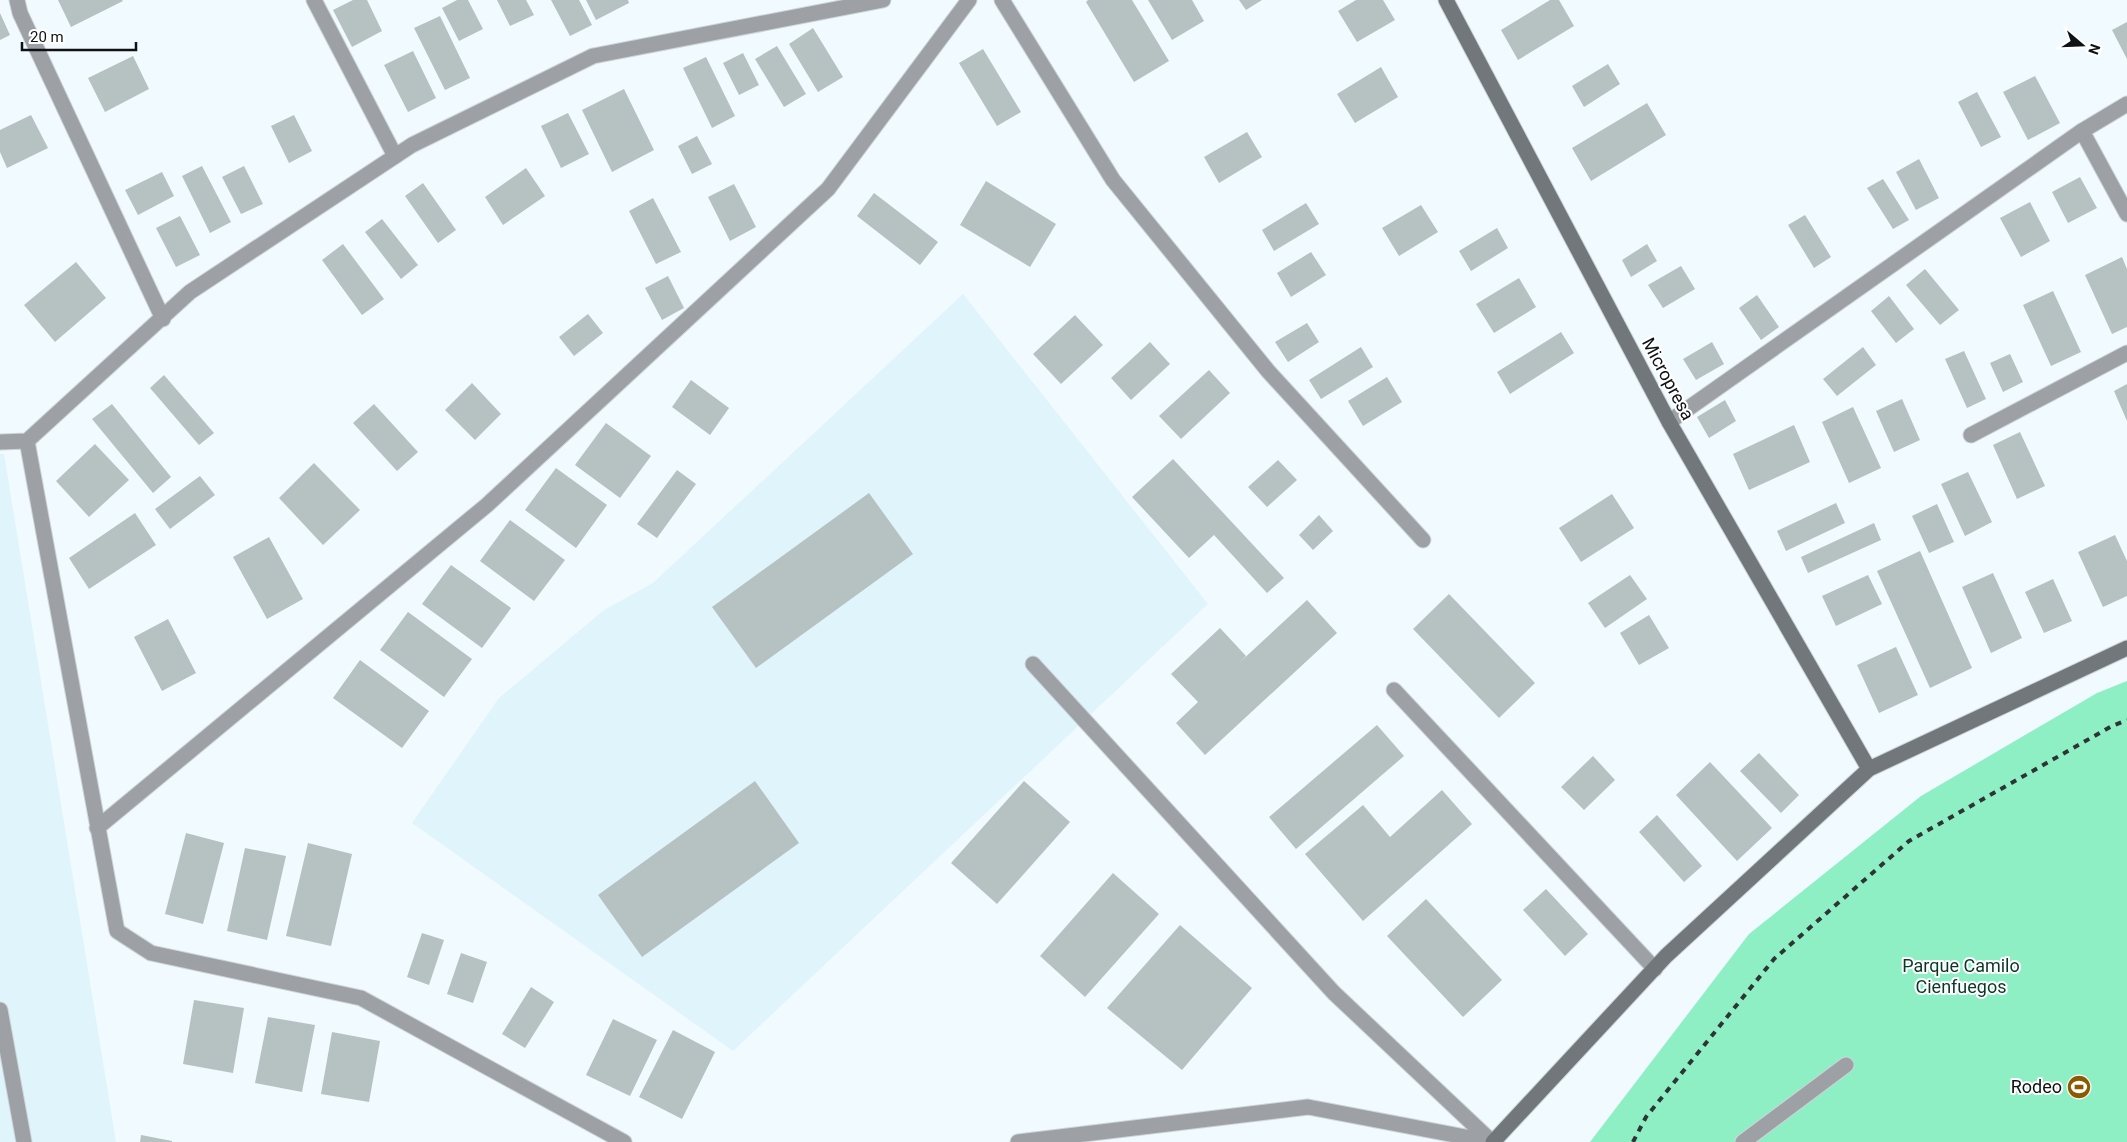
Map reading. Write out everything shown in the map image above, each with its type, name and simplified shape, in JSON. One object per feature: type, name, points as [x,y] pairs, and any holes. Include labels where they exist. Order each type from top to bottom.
[{"type":"street","points":[[17,0],[20,13],[163,319]]},
{"type":"street","points":[[314,0],[395,156]]},
{"type":"street","points":[[0,442],[27,441],[163,319],[190,292],[412,145],[593,56],[883,0]]},
{"type":"street","points":[[97,828],[487,505],[828,189],[970,0]]},
{"type":"street","points":[[1002,0],[1113,180],[1268,371],[1423,540]]},
{"type":"street","name":"Micropresa","points":[[1446,0],[1669,422],[1869,769]]},
{"type":"street","points":[[1669,422],[2082,131],[2127,104]]},
{"type":"street","points":[[2082,131],[2127,214]]},
{"type":"street","points":[[1971,435],[2127,353]]},
{"type":"street","points":[[27,441],[97,828],[118,931],[151,953],[361,998],[624,1142]]},
{"type":"street","points":[[1492,1142],[1655,969],[1869,769],[2127,648]]},
{"type":"street","points":[[1033,664],[1334,994],[1492,1142]]},
{"type":"street","points":[[1394,690],[1655,969]]},
{"type":"street","points":[[0,1010],[24,1142]]},
{"type":"street","points":[[1743,1142],[1846,1066]]},
{"type":"street","points":[[1023,1142],[1308,1108],[1492,1142]]},
{"type":"shaded area","points":[[963,294],[1208,604],[733,1051],[412,823],[499,698],[604,610],[653,583]]},
{"type":"shaded area","points":[[0,454],[4,454],[116,1142],[0,1142]]},
{"type":"green space","name":"Parque Camilo Cienfuegos","points":[[2127,681],[2127,1142],[1590,1142],[1749,934],[1921,796],[2097,693]]},
{"type":"building","points":[[58,0],[122,0],[123,1],[71,27]]},
{"type":"building","points":[[353,0],[367,0],[382,31],[352,47],[333,10]]},
{"type":"building","points":[[457,0],[468,0],[483,29],[459,41],[442,8]]},
{"type":"building","points":[[497,0],[526,0],[534,15],[510,26]]},
{"type":"building","points":[[551,0],[579,0],[592,25],[570,36]]},
{"type":"building","points":[[586,0],[628,0],[629,3],[596,20]]},
{"type":"building","points":[[1088,0],[1132,0],[1169,61],[1134,82],[1086,2]]},
{"type":"building","points":[[1148,0],[1192,0],[1204,21],[1172,40]]},
{"type":"building","points":[[1239,0],[1262,0],[1246,10]]},
{"type":"building","points":[[1356,0],[1383,0],[1395,20],[1357,42],[1338,11]]},
{"type":"building","points":[[1550,0],[1559,0],[1574,26],[1518,60],[1501,30]]},
{"type":"building","points":[[0,13],[10,35],[0,40]]},
{"type":"building","points":[[440,16],[470,78],[445,90],[414,28]]},
{"type":"building","points":[[2127,22],[2127,59],[2112,30]]},
{"type":"building","points":[[813,28],[843,77],[818,92],[789,44]]},
{"type":"building","points":[[777,46],[806,94],[784,107],[755,59]]},
{"type":"building","points":[[983,49],[1021,112],[997,126],[959,63]]},
{"type":"building","points":[[413,51],[436,98],[408,112],[384,65]]},
{"type":"building","points":[[743,53],[759,85],[739,95],[723,63]]},
{"type":"building","points":[[133,56],[149,89],[105,112],[88,78]]},
{"type":"building","points":[[706,57],[735,116],[712,128],[683,68]]},
{"type":"building","points":[[1608,64],[1620,84],[1584,107],[1572,86]]},
{"type":"building","points":[[1381,67],[1398,97],[1355,123],[1337,94]]},
{"type":"building","points":[[2035,76],[2060,123],[2028,140],[2003,92]]},
{"type":"building","points":[[624,89],[654,150],[612,172],[582,110]]},
{"type":"building","points":[[1977,92],[2001,137],[1981,147],[1958,102]]},
{"type":"building","points":[[1647,103],[1666,135],[1591,181],[1572,148]]},
{"type":"building","points":[[568,113],[589,154],[561,168],[541,126]]},
{"type":"building","points":[[31,115],[48,148],[7,168],[0,152],[0,130]]},
{"type":"building","points":[[294,115],[312,151],[289,163],[271,126]]},
{"type":"building","points":[[1247,132],[1262,157],[1219,183],[1204,157]]},
{"type":"building","points":[[697,136],[712,164],[692,174],[678,146]]},
{"type":"building","points":[[1919,159],[1939,198],[1916,210],[1896,172]]},
{"type":"building","points":[[202,166],[231,222],[210,233],[182,176]]},
{"type":"building","points":[[244,166],[263,204],[241,214],[222,177]]},
{"type":"building","points":[[526,168],[545,196],[503,225],[485,197]]},
{"type":"building","points":[[162,172],[174,196],[138,215],[125,190]]},
{"type":"building","points":[[2080,177],[2097,208],[2068,223],[2052,192]]},
{"type":"building","points":[[1883,179],[1909,220],[1893,229],[1867,188]]},
{"type":"building","points":[[986,181],[1056,224],[1030,267],[960,225]]},
{"type":"building","points":[[423,183],[456,230],[438,243],[405,196]]},
{"type":"building","points":[[734,184],[756,227],[730,241],[708,197]]},
{"type":"building","points":[[874,193],[938,242],[920,265],[857,216]]},
{"type":"building","points":[[653,198],[681,252],[656,264],[629,211]]},
{"type":"building","points":[[2030,202],[2050,241],[2021,257],[2000,218]]},
{"type":"building","points":[[1306,203],[1319,224],[1274,251],[1262,230]]},
{"type":"building","points":[[1421,205],[1438,232],[1399,256],[1382,228]]},
{"type":"building","points":[[1805,215],[1831,257],[1814,268],[1788,225]]},
{"type":"building","points":[[180,216],[200,255],[176,267],[156,228]]},
{"type":"building","points":[[382,219],[418,265],[401,279],[365,232]]},
{"type":"building","points":[[1497,228],[1508,248],[1471,271],[1459,251]]},
{"type":"building","points":[[343,244],[384,299],[362,315],[322,260]]},
{"type":"building","points":[[1647,244],[1657,261],[1631,277],[1622,260]]},
{"type":"building","points":[[1311,252],[1326,275],[1291,297],[1277,273]]},
{"type":"building","points":[[2122,257],[2127,269],[2127,327],[2112,334],[2085,275]]},
{"type":"building","points":[[76,262],[106,298],[55,342],[24,305]]},
{"type":"building","points":[[1681,266],[1695,289],[1663,308],[1648,285]]},
{"type":"building","points":[[1925,269],[1959,310],[1940,325],[1906,285]]},
{"type":"building","points":[[668,276],[684,308],[662,320],[645,288]]},
{"type":"building","points":[[1519,278],[1536,307],[1494,333],[1476,304]]},
{"type":"building","points":[[2053,291],[2081,352],[2051,366],[2023,305]]},
{"type":"building","points":[[1757,295],[1779,327],[1761,340],[1739,308]]},
{"type":"building","points":[[1889,296],[1914,329],[1896,343],[1871,311]]},
{"type":"building","points":[[588,314],[603,333],[574,356],[559,337]]},
{"type":"building","points":[[1075,315],[1103,345],[1061,384],[1033,354]]},
{"type":"building","points":[[1307,323],[1319,342],[1288,362],[1275,342]]},
{"type":"building","points":[[1561,332],[1574,353],[1510,394],[1497,372]]},
{"type":"building","points":[[1150,342],[1170,364],[1131,400],[1111,378]]},
{"type":"building","points":[[1712,342],[1724,364],[1696,380],[1683,359]]},
{"type":"building","points":[[1361,347],[1373,367],[1321,399],[1309,380]]},
{"type":"building","points":[[1863,347],[1876,365],[1837,396],[1823,379]]},
{"type":"building","points":[[1964,351],[1986,399],[1967,408],[1945,359]]},
{"type":"building","points":[[2010,354],[2023,382],[2003,392],[1990,363]]},
{"type":"building","points":[[1209,370],[1230,393],[1181,439],[1159,416]]},
{"type":"building","points":[[164,375],[214,433],[199,445],[150,388]]},
{"type":"building","points":[[1387,377],[1402,402],[1363,426],[1348,401]]},
{"type":"building","points":[[691,380],[729,408],[710,435],[672,407]]},
{"type":"building","points":[[472,383],[501,414],[475,440],[445,410]]},
{"type":"building","points":[[2127,384],[2127,421],[2114,391]]},
{"type":"building","points":[[1902,399],[1920,440],[1894,452],[1876,411]]},
{"type":"building","points":[[1725,400],[1736,421],[1709,438],[1697,417]]},
{"type":"building","points":[[112,404],[171,477],[153,493],[92,419]]},
{"type":"building","points":[[374,404],[418,452],[397,471],[353,423]]},
{"type":"building","points":[[1853,407],[1881,468],[1849,483],[1822,422]]},
{"type":"building","points":[[606,423],[651,456],[620,498],[575,465]]},
{"type":"building","points":[[1794,425],[1810,462],[1749,490],[1733,454]]},
{"type":"building","points":[[2020,432],[2045,486],[2017,499],[1993,445]]},
{"type":"building","points":[[95,444],[129,480],[89,517],[56,481]]},
{"type":"building","points":[[1173,459],[1284,578],[1267,593],[1214,535],[1189,558],[1132,497]]},
{"type":"building","points":[[1278,460],[1297,480],[1267,507],[1248,487]]},
{"type":"building","points":[[314,463],[360,510],[323,545],[279,498]]},
{"type":"building","points":[[556,468],[607,505],[576,548],[525,510]]},
{"type":"building","points":[[677,470],[696,484],[657,538],[637,524]]},
{"type":"building","points":[[1968,472],[1992,522],[1965,536],[1941,484]]},
{"type":"building","points":[[200,476],[215,495],[170,529],[155,509]]},
{"type":"building","points":[[869,493],[913,554],[756,668],[712,607]]},
{"type":"building","points":[[1612,494],[1634,528],[1581,562],[1559,528]]},
{"type":"building","points":[[1836,503],[1845,523],[1786,551],[1777,531]]},
{"type":"building","points":[[1937,504],[1954,542],[1929,553],[1912,516]]},
{"type":"building","points":[[135,513],[156,545],[89,589],[69,558]]},
{"type":"building","points":[[1319,515],[1333,531],[1313,550],[1299,535]]},
{"type":"building","points":[[510,520],[565,560],[534,601],[480,561]]},
{"type":"building","points":[[1874,523],[1881,540],[1808,573],[1801,557]]},
{"type":"building","points":[[2115,535],[2127,561],[2127,596],[2103,607],[2078,552]]},
{"type":"building","points":[[269,537],[303,599],[267,619],[233,557]]},
{"type":"building","points":[[1920,551],[1972,668],[1930,688],[1877,571]]},
{"type":"building","points":[[451,565],[511,608],[482,648],[422,604]]},
{"type":"building","points":[[1993,573],[2022,638],[1991,653],[1962,587]]},
{"type":"building","points":[[1630,575],[1647,599],[1605,628],[1588,603]]},
{"type":"building","points":[[1868,575],[1882,604],[1836,626],[1822,596]]},
{"type":"building","points":[[2053,579],[2072,621],[2044,633],[2025,592]]},
{"type":"building","points":[[1449,594],[1535,683],[1499,718],[1413,629]]},
{"type":"building","points":[[1307,600],[1337,633],[1205,755],[1176,723],[1198,702],[1171,674],[1220,628],[1246,656],[1239,663]]},
{"type":"building","points":[[408,612],[472,659],[444,697],[380,650]]},
{"type":"building","points":[[1649,615],[1669,648],[1639,665],[1620,633]]},
{"type":"building","points":[[168,619],[196,673],[162,691],[134,637]]},
{"type":"building","points":[[1896,647],[1918,695],[1879,713],[1857,665]]},
{"type":"building","points":[[360,660],[429,711],[402,748],[333,698]]},
{"type":"building","points":[[1377,725],[1404,756],[1296,849],[1269,817]]},
{"type":"building","points":[[1759,753],[1799,795],[1781,813],[1740,771]]},
{"type":"building","points":[[1593,756],[1615,780],[1584,810],[1561,787]]},
{"type":"building","points":[[1710,762],[1772,828],[1737,861],[1676,795]]},
{"type":"building","points":[[755,781],[799,843],[642,957],[598,895]]},
{"type":"building","points":[[1024,781],[1070,822],[997,904],[951,863]]},
{"type":"building","points":[[1442,790],[1472,824],[1363,921],[1305,854],[1363,805],[1390,837]]},
{"type":"building","points":[[1657,815],[1702,866],[1684,882],[1639,832]]},
{"type":"building","points":[[186,833],[224,843],[203,924],[165,914]]},
{"type":"building","points":[[308,843],[352,854],[331,946],[286,936]]},
{"type":"building","points":[[245,848],[286,856],[267,940],[227,931]]},
{"type":"building","points":[[1113,873],[1159,914],[1085,997],[1040,956]]},
{"type":"building","points":[[1546,889],[1588,934],[1565,956],[1523,910]]},
{"type":"building","points":[[1426,899],[1502,980],[1463,1017],[1387,936]]},
{"type":"building","points":[[1180,925],[1252,988],[1182,1070],[1107,1008]]},
{"type":"building","points":[[422,933],[444,940],[429,985],[407,977]]},
{"type":"building","points":[[461,953],[487,962],[473,1003],[447,994]]},
{"type":"building","points":[[531,987],[554,1002],[525,1048],[502,1034]]},
{"type":"building","points":[[194,1000],[244,1008],[233,1073],[183,1064]]},
{"type":"building","points":[[268,1017],[315,1025],[302,1092],[255,1083]]},
{"type":"building","points":[[613,1019],[657,1040],[630,1096],[586,1075]]},
{"type":"building","points":[[673,1030],[715,1052],[682,1119],[639,1097]]},
{"type":"building","points":[[332,1032],[380,1041],[369,1102],[321,1094]]},
{"type":"building","points":[[141,1135],[172,1141],[172,1142],[140,1142]]},
{"type":"railway","points":[[1633,1142],[1646,1117],[1774,959],[1909,841],[2112,726],[2127,720]]},
{"type":"place","name":"Rodeo","points":[[2079,1087]]}]
